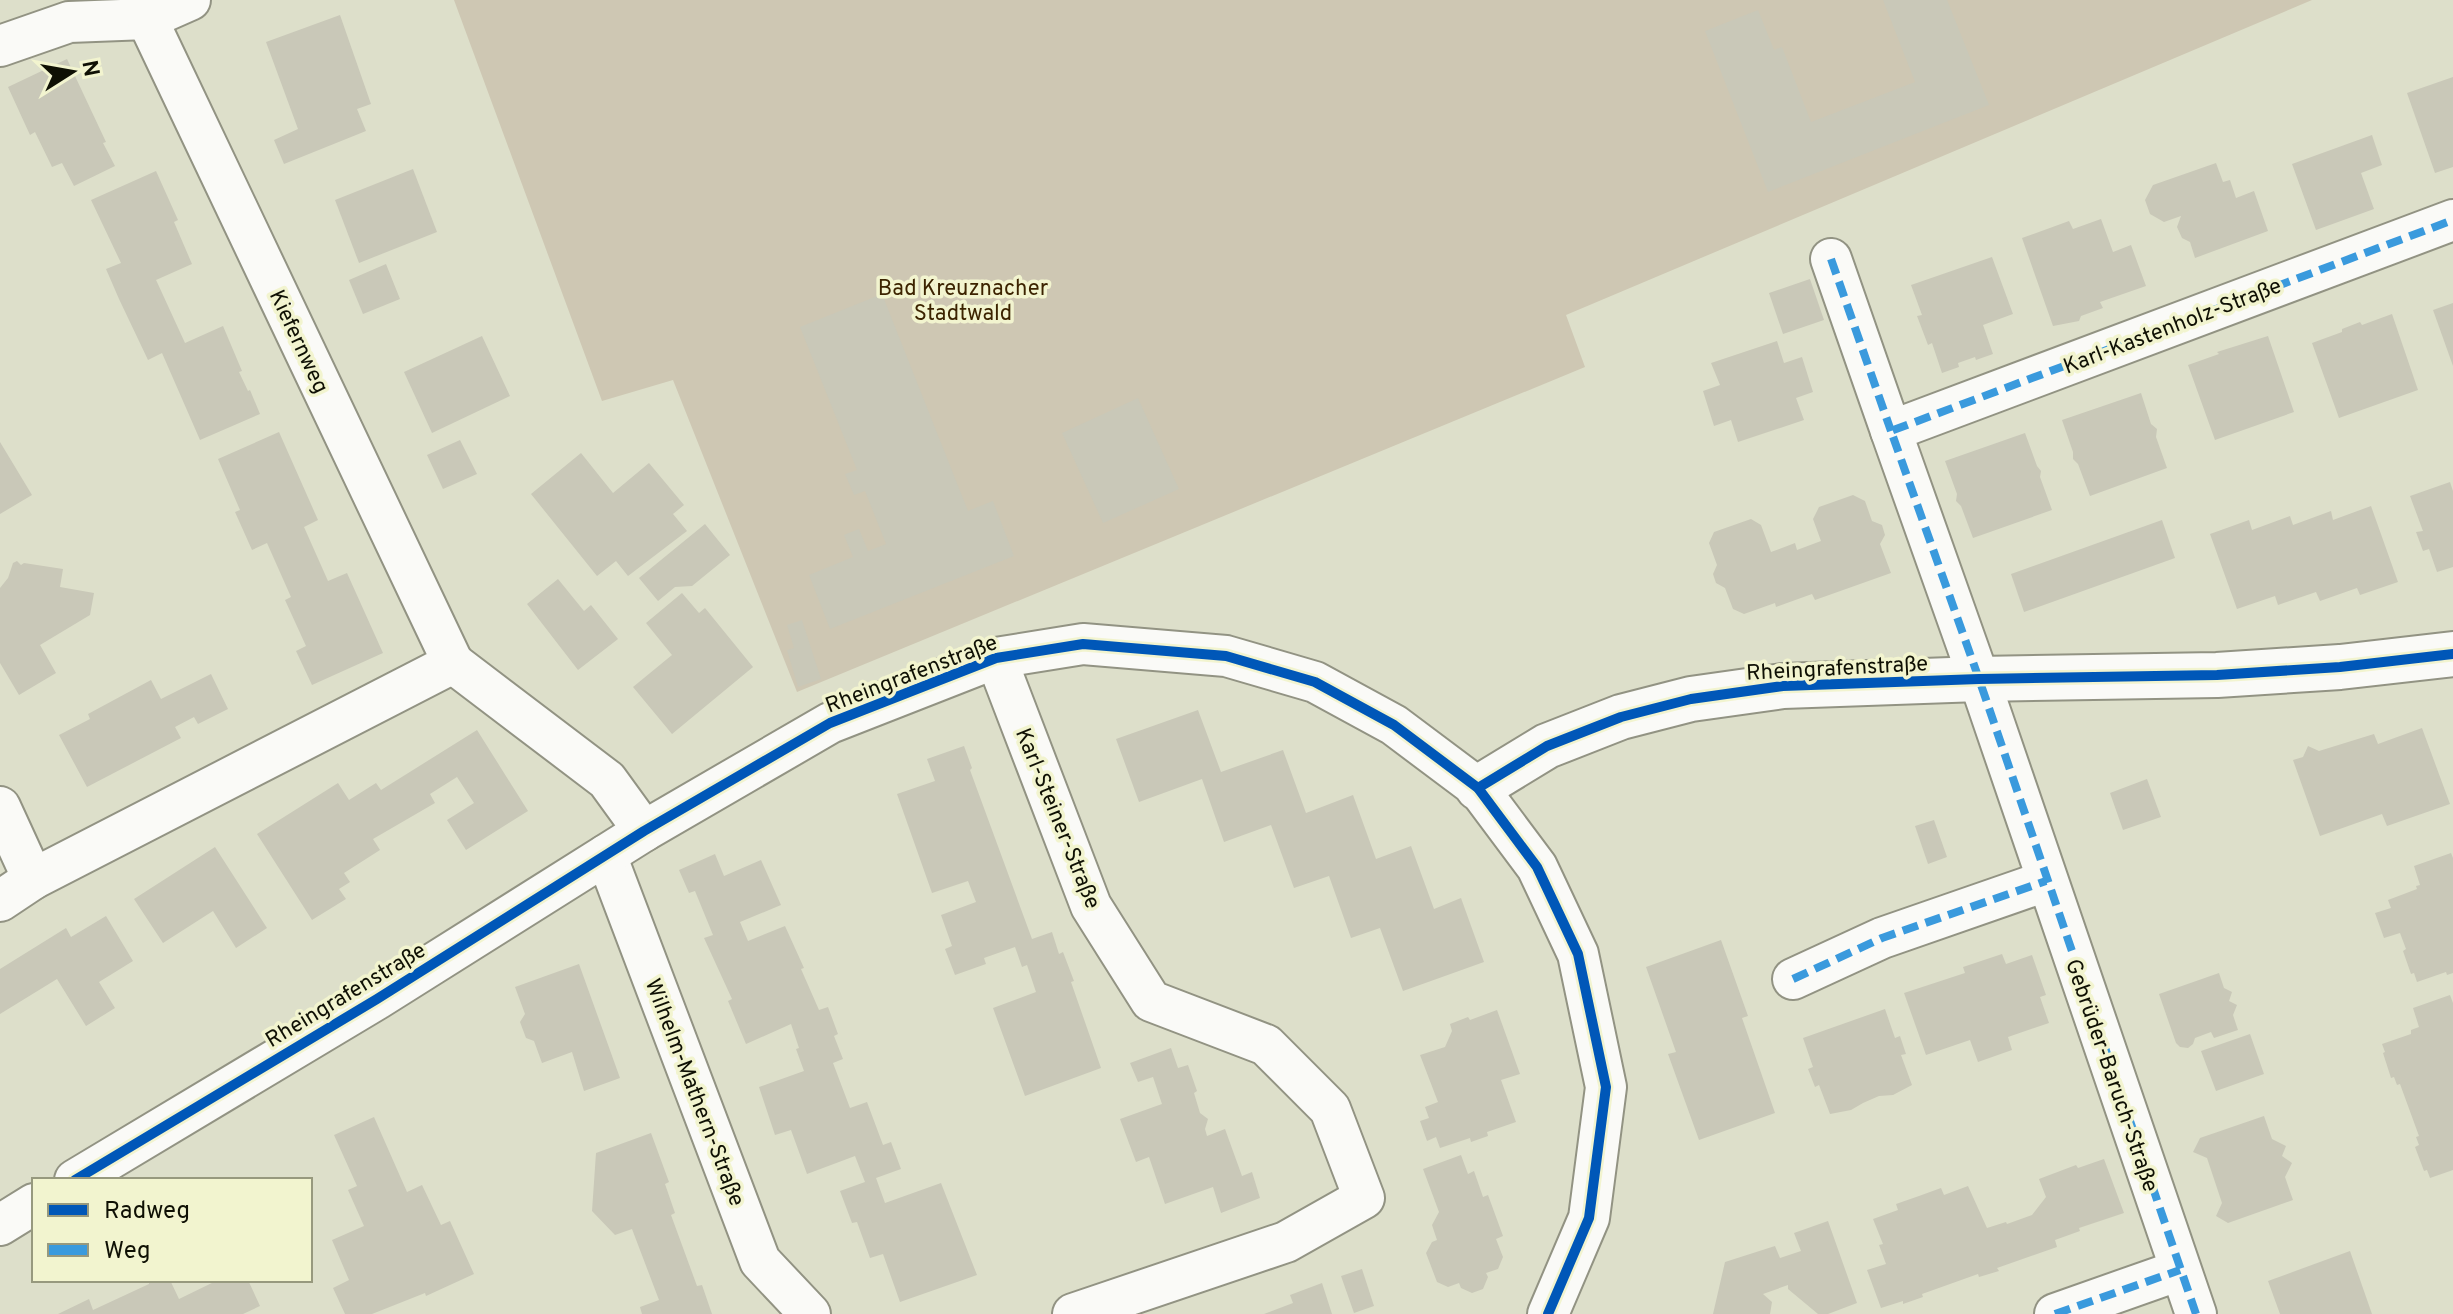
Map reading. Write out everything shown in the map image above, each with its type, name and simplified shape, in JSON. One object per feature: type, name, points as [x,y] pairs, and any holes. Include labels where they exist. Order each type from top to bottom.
[{"type":"street","points":[[0,46],[69,22],[147,19],[190,0]]},
{"type":"street","name":"Kiefernweg","points":[[147,19],[453,663],[607,780],[644,831]]},
{"type":"street","name":"Karl-Kastenholz-Straße","points":[[1891,431],[2453,220]]},
{"type":"street","points":[[1831,259],[1979,679]]},
{"type":"street","name":"Rheingrafenstraße","points":[[78,1178],[377,999],[644,831],[830,723],[996,658],[1083,644],[1226,656],[1315,682],[1394,725],[1478,788],[1547,746],[1621,717],[1691,699],[1783,686],[2217,675],[2340,667],[2453,654]]},
{"type":"street","name":"Karl-Steiner-Straße","points":[[996,658],[1091,906],[1151,1001],[1266,1045],[1330,1109],[1364,1198],[1286,1242],[1073,1314]]},
{"type":"street","points":[[0,901],[33,879],[453,663]]},
{"type":"street","name":"Gebrüder-Baruch-Straße","points":[[1979,679],[2196,1314]]},
{"type":"street","points":[[1478,788],[1537,867],[1578,954],[1606,1087],[1589,1218],[1548,1314]]},
{"type":"street","points":[[0,807],[33,879]]},
{"type":"street","name":"Wilhelm-Mathern-Straße","points":[[606,855],[760,1261],[810,1314]]},
{"type":"street","points":[[1793,979],[1882,938],[2046,881]]},
{"type":"street","points":[[0,1225],[32,1205]]},
{"type":"street","points":[[2055,1314],[2180,1270]]},
{"type":"green space","name":"Bad Kreuznacher Stadtwald","points":[[454,0],[2312,0],[1566,315],[1585,367],[797,692],[673,380],[602,401]]},
{"type":"building","points":[[1883,0],[1947,0],[1989,105],[1768,192],[1705,31],[1758,10],[1774,50],[1782,47],[1811,122],[1915,82]]},
{"type":"building","points":[[340,15],[371,104],[357,109],[366,131],[284,164],[274,140],[298,129],[266,42]]},
{"type":"building","points":[[67,59],[115,166],[74,186],[62,163],[52,167],[35,132],[30,135],[8,87]]},
{"type":"building","points":[[2453,77],[2453,167],[2435,173],[2407,93]]},
{"type":"building","points":[[2372,135],[2382,165],[2361,173],[2374,209],[2316,230],[2292,164]]},
{"type":"building","points":[[2216,163],[2223,182],[2230,180],[2236,198],[2254,191],[2268,231],[2195,258],[2190,242],[2182,238],[2177,227],[2181,216],[2164,222],[2150,214],[2145,200],[2153,185]]},
{"type":"building","points":[[413,169],[437,232],[359,263],[335,200]]},
{"type":"building","points":[[156,171],[178,220],[174,222],[192,264],[156,280],[185,343],[223,326],[242,371],[239,372],[260,414],[200,440],[162,353],[148,360],[119,299],[106,269],[121,263],[91,200]]},
{"type":"building","points":[[2101,219],[2113,252],[2131,245],[2146,286],[2100,302],[2103,308],[2081,316],[2079,321],[2053,326],[2022,238],[2069,221],[2073,229]]},
{"type":"building","points":[[1992,257],[2013,314],[1983,325],[1993,354],[1958,363],[1959,367],[1942,373],[1932,343],[1928,345],[1917,316],[1922,315],[1911,285]]},
{"type":"building","points":[[386,264],[400,299],[363,314],[349,280]]},
{"type":"building","points":[[1810,279],[1824,320],[1783,334],[1769,293]]},
{"type":"building","points":[[882,294],[968,511],[993,501],[1014,556],[830,629],[809,575],[853,557],[844,535],[859,529],[868,551],[886,544],[865,491],[854,495],[845,474],[857,470],[800,327]]},
{"type":"building","points":[[2453,303],[2453,366],[2433,310]]},
{"type":"building","points":[[2392,314],[2418,390],[2339,418],[2312,343],[2360,322],[2362,325]]},
{"type":"building","points":[[482,336],[510,396],[432,433],[404,372]]},
{"type":"building","points":[[2268,336],[2294,412],[2215,440],[2188,365]]},
{"type":"building","points":[[1777,341],[1784,363],[1802,357],[1813,392],[1796,398],[1804,420],[1738,442],[1731,420],[1714,426],[1703,391],[1720,385],[1711,363]]},
{"type":"building","points":[[2141,393],[2151,424],[2157,429],[2156,437],[2167,468],[2090,496],[2078,464],[2073,459],[2062,420]]},
{"type":"building","points":[[1138,398],[1179,489],[1103,523],[1062,433]]},
{"type":"building","points":[[279,432],[318,520],[304,527],[328,581],[347,573],[383,653],[312,685],[296,651],[306,646],[285,600],[291,597],[267,543],[252,550],[235,512],[240,510],[218,459]]},
{"type":"building","points":[[2025,433],[2041,471],[2040,477],[2052,510],[1973,538],[1961,506],[1956,501],[1957,494],[1945,461]]},
{"type":"building","points":[[460,440],[477,474],[443,489],[427,455]]},
{"type":"building","points":[[0,442],[32,495],[0,514]]},
{"type":"building","points":[[581,453],[613,493],[649,463],[684,505],[673,514],[687,531],[628,576],[616,561],[597,576],[531,494]]},
{"type":"building","points":[[2450,482],[2453,491],[2453,567],[2437,572],[2429,549],[2423,551],[2416,532],[2423,531],[2410,496]]},
{"type":"building","points":[[1853,495],[1865,501],[1872,521],[1882,525],[1885,535],[1880,544],[1891,573],[1815,600],[1812,594],[1744,614],[1733,609],[1725,588],[1716,583],[1713,574],[1717,565],[1709,543],[1714,532],[1751,519],[1761,525],[1771,552],[1795,543],[1797,550],[1821,541],[1813,519],[1819,507]]},
{"type":"building","points":[[2371,506],[2398,582],[2360,595],[2357,588],[2320,601],[2316,592],[2278,605],[2275,596],[2237,609],[2210,534],[2249,520],[2252,530],[2290,516],[2293,525],[2331,511],[2333,520]]},
{"type":"building","points":[[2162,520],[2175,558],[2024,612],[2011,574]]},
{"type":"building","points":[[705,524],[730,555],[692,586],[675,587],[658,601],[639,578]]},
{"type":"building","points":[[17,561],[21,565],[63,569],[60,587],[94,593],[90,615],[40,645],[56,673],[19,695],[0,663],[0,588]]},
{"type":"building","points":[[558,579],[584,611],[591,605],[618,639],[578,670],[527,604]]},
{"type":"building","points":[[682,593],[699,613],[705,608],[753,667],[672,734],[633,687],[672,655],[646,623]]},
{"type":"building","points":[[802,620],[821,679],[798,687],[787,650],[794,648],[787,625]]},
{"type":"building","points":[[211,674],[228,709],[198,724],[194,717],[175,727],[181,738],[87,787],[59,735],[90,719],[88,714],[151,680],[161,699]]},
{"type":"building","points":[[1198,710],[1221,772],[1283,750],[1306,813],[1353,795],[1376,859],[1411,846],[1434,909],[1461,898],[1484,962],[1403,991],[1380,928],[1351,938],[1329,876],[1294,888],[1271,825],[1224,842],[1202,779],[1139,802],[1116,739]]},
{"type":"building","points":[[2422,728],[2450,804],[2387,826],[2382,814],[2320,836],[2293,760],[2303,757],[2308,746],[2319,751],[2374,734],[2378,744]]},
{"type":"building","points":[[477,730],[528,811],[466,850],[447,820],[474,803],[457,777],[430,794],[435,803],[373,839],[380,850],[344,873],[350,882],[339,889],[346,899],[312,920],[257,834],[338,783],[349,800],[376,783],[381,790]]},
{"type":"building","points":[[964,746],[1032,939],[1052,932],[1059,954],[1063,952],[1101,1068],[1025,1096],[993,1008],[1036,992],[1027,965],[1022,967],[1015,947],[984,958],[986,964],[955,975],[945,949],[952,946],[941,915],[976,902],[968,881],[932,893],[897,794],[935,781],[927,759]]},
{"type":"building","points":[[2147,779],[2161,817],[2123,830],[2110,793]]},
{"type":"building","points":[[1934,820],[1947,857],[1928,864],[1915,826]]},
{"type":"building","points":[[215,847],[267,928],[236,948],[213,911],[163,943],[134,899]]},
{"type":"building","points":[[2451,853],[2453,973],[2447,975],[2446,972],[2417,982],[2403,951],[2406,949],[2400,933],[2384,938],[2375,913],[2391,908],[2388,900],[2417,889],[2416,886],[2420,885],[2414,866]]},
{"type":"building","points":[[715,854],[724,876],[761,860],[781,905],[740,922],[748,941],[785,926],[819,1010],[828,1007],[843,1059],[833,1063],[850,1108],[867,1102],[883,1145],[891,1142],[901,1169],[876,1178],[885,1203],[941,1183],[977,1275],[900,1302],[883,1254],[870,1258],[857,1222],[852,1223],[840,1191],[865,1182],[855,1156],[807,1174],[791,1130],[775,1135],[759,1087],[804,1071],[791,1024],[746,1044],[728,1001],[732,999],[704,938],[713,935],[695,891],[689,893],[679,870]]},
{"type":"building","points":[[106,916],[133,961],[99,982],[115,1008],[86,1026],[57,979],[0,1014],[0,969],[66,928],[71,937]]},
{"type":"building","points":[[1721,940],[1748,1016],[1742,1018],[1775,1113],[1699,1140],[1668,1054],[1676,1052],[1646,967]]},
{"type":"building","points":[[2002,954],[2006,964],[2032,955],[2046,995],[2040,997],[2049,1023],[2008,1037],[2012,1050],[1978,1062],[1970,1040],[1926,1055],[1904,993],[1965,973],[1963,967]]},
{"type":"building","points":[[579,964],[620,1078],[584,1091],[572,1052],[542,1063],[534,1041],[526,1038],[520,1022],[525,1014],[515,987]]},
{"type":"building","points":[[2219,973],[2224,988],[2232,992],[2229,1001],[2237,1005],[2233,1015],[2238,1030],[2214,1038],[2211,1032],[2195,1038],[2188,1048],[2180,1047],[2159,994]]},
{"type":"building","points":[[2450,995],[2453,1003],[2453,1170],[2430,1178],[2415,1147],[2419,1145],[2416,1137],[2419,1136],[2400,1084],[2397,1085],[2394,1077],[2391,1078],[2382,1044],[2411,1034],[2411,1030],[2419,1027],[2413,1008]]},
{"type":"building","points":[[1885,1009],[1895,1038],[1900,1036],[1906,1054],[1901,1055],[1912,1085],[1851,1110],[1830,1114],[1819,1085],[1815,1087],[1808,1069],[1813,1067],[1803,1038]]},
{"type":"building","points":[[1497,1010],[1520,1074],[1501,1080],[1516,1122],[1487,1132],[1488,1136],[1471,1142],[1470,1138],[1440,1148],[1436,1137],[1427,1141],[1420,1121],[1429,1118],[1425,1107],[1438,1102],[1420,1055],[1445,1047],[1452,1031],[1450,1024]]},
{"type":"building","points":[[2250,1034],[2264,1074],[2216,1091],[2201,1051]]},
{"type":"building","points":[[1171,1048],[1178,1068],[1188,1065],[1197,1091],[1194,1093],[1200,1113],[1208,1119],[1205,1129],[1207,1136],[1225,1129],[1242,1176],[1252,1172],[1260,1198],[1221,1213],[1213,1187],[1165,1204],[1149,1157],[1136,1162],[1120,1119],[1162,1104],[1153,1077],[1138,1082],[1130,1063]]},
{"type":"building","points":[[2264,1116],[2272,1139],[2286,1146],[2282,1156],[2292,1163],[2285,1177],[2293,1200],[2228,1223],[2216,1216],[2222,1203],[2207,1158],[2193,1152],[2200,1138]]},
{"type":"building","points":[[374,1117],[407,1192],[422,1185],[441,1225],[450,1221],[474,1274],[426,1296],[425,1293],[372,1314],[345,1314],[333,1288],[349,1280],[332,1240],[364,1226],[348,1190],[357,1186],[334,1135]]},
{"type":"building","points":[[651,1133],[669,1182],[665,1184],[675,1213],[671,1215],[697,1286],[702,1285],[712,1314],[642,1314],[640,1307],[659,1300],[632,1229],[615,1235],[592,1211],[596,1153]]},
{"type":"building","points":[[1461,1155],[1468,1174],[1474,1171],[1483,1197],[1488,1195],[1503,1236],[1496,1239],[1503,1257],[1498,1269],[1486,1273],[1488,1277],[1483,1289],[1472,1293],[1461,1288],[1459,1283],[1448,1287],[1437,1282],[1426,1253],[1432,1242],[1437,1240],[1432,1225],[1439,1212],[1423,1169]]},
{"type":"building","points":[[2104,1159],[2124,1213],[2079,1228],[2080,1231],[2055,1240],[2057,1247],[1997,1268],[1999,1271],[1979,1277],[1978,1274],[1922,1294],[1923,1297],[1881,1308],[1867,1270],[1886,1264],[1879,1245],[1883,1244],[1873,1219],[1898,1210],[1896,1204],[1941,1188],[1944,1195],[1968,1186],[1987,1228],[2007,1224],[2032,1215],[2046,1197],[2039,1179],[2076,1165],[2078,1168]]},
{"type":"building","points":[[1828,1221],[1857,1303],[1828,1314],[1818,1314],[1788,1289],[1788,1285],[1763,1294],[1772,1302],[1770,1314],[1713,1314],[1725,1262],[1775,1246],[1780,1258],[1801,1251],[1794,1233]]},
{"type":"building","points":[[2350,1251],[2372,1314],[2280,1314],[2268,1281]]},
{"type":"building","points":[[1362,1269],[1374,1306],[1354,1313],[1341,1276]]},
{"type":"building","points":[[171,1282],[179,1299],[214,1282],[249,1282],[260,1306],[243,1314],[58,1314],[89,1299],[93,1310],[149,1284]]},
{"type":"building","points":[[1322,1283],[1332,1314],[1264,1314],[1293,1303],[1290,1295]]},
{"type":"marked path","points":[[2196,1314],[1891,431],[2453,220]]},
{"type":"marked path","points":[[1831,259],[1891,431]]},
{"type":"marked path","points":[[1793,979],[1882,938],[2046,881]]},
{"type":"marked path","points":[[2055,1314],[2180,1270]]},
{"type":"cycle path","points":[[78,1178],[377,999],[644,831],[830,723],[996,658],[1083,644],[1226,656],[1315,682],[1394,725],[1478,788],[1537,867],[1578,954],[1606,1087],[1589,1218],[1548,1314]]},
{"type":"cycle path","points":[[1478,788],[1547,746],[1621,717],[1691,699],[1783,686],[2217,675],[2340,667],[2453,654]]}]
